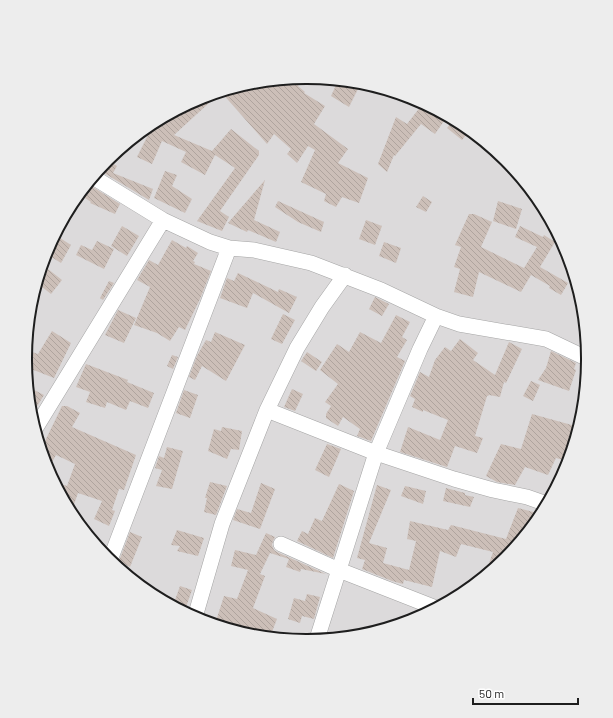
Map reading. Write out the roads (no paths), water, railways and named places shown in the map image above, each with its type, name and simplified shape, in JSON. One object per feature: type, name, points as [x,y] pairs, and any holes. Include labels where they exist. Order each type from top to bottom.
[{"type":"street","points":[[98,180],[162,220],[210,242],[229,248],[254,250],[311,263],[345,275],[436,316],[459,324],[546,339],[581,356]]},
{"type":"street","points":[[39,422],[162,220]]},
{"type":"street","points":[[113,553],[229,248]]},
{"type":"street","points":[[197,611],[222,524],[267,410],[297,348],[322,307],[345,275]]},
{"type":"street","points":[[319,633],[376,453],[420,349],[436,316]]},
{"type":"street","points":[[267,410],[376,453],[454,479],[541,502]]},
{"type":"street","points":[[281,544],[339,570],[428,605]]}]
